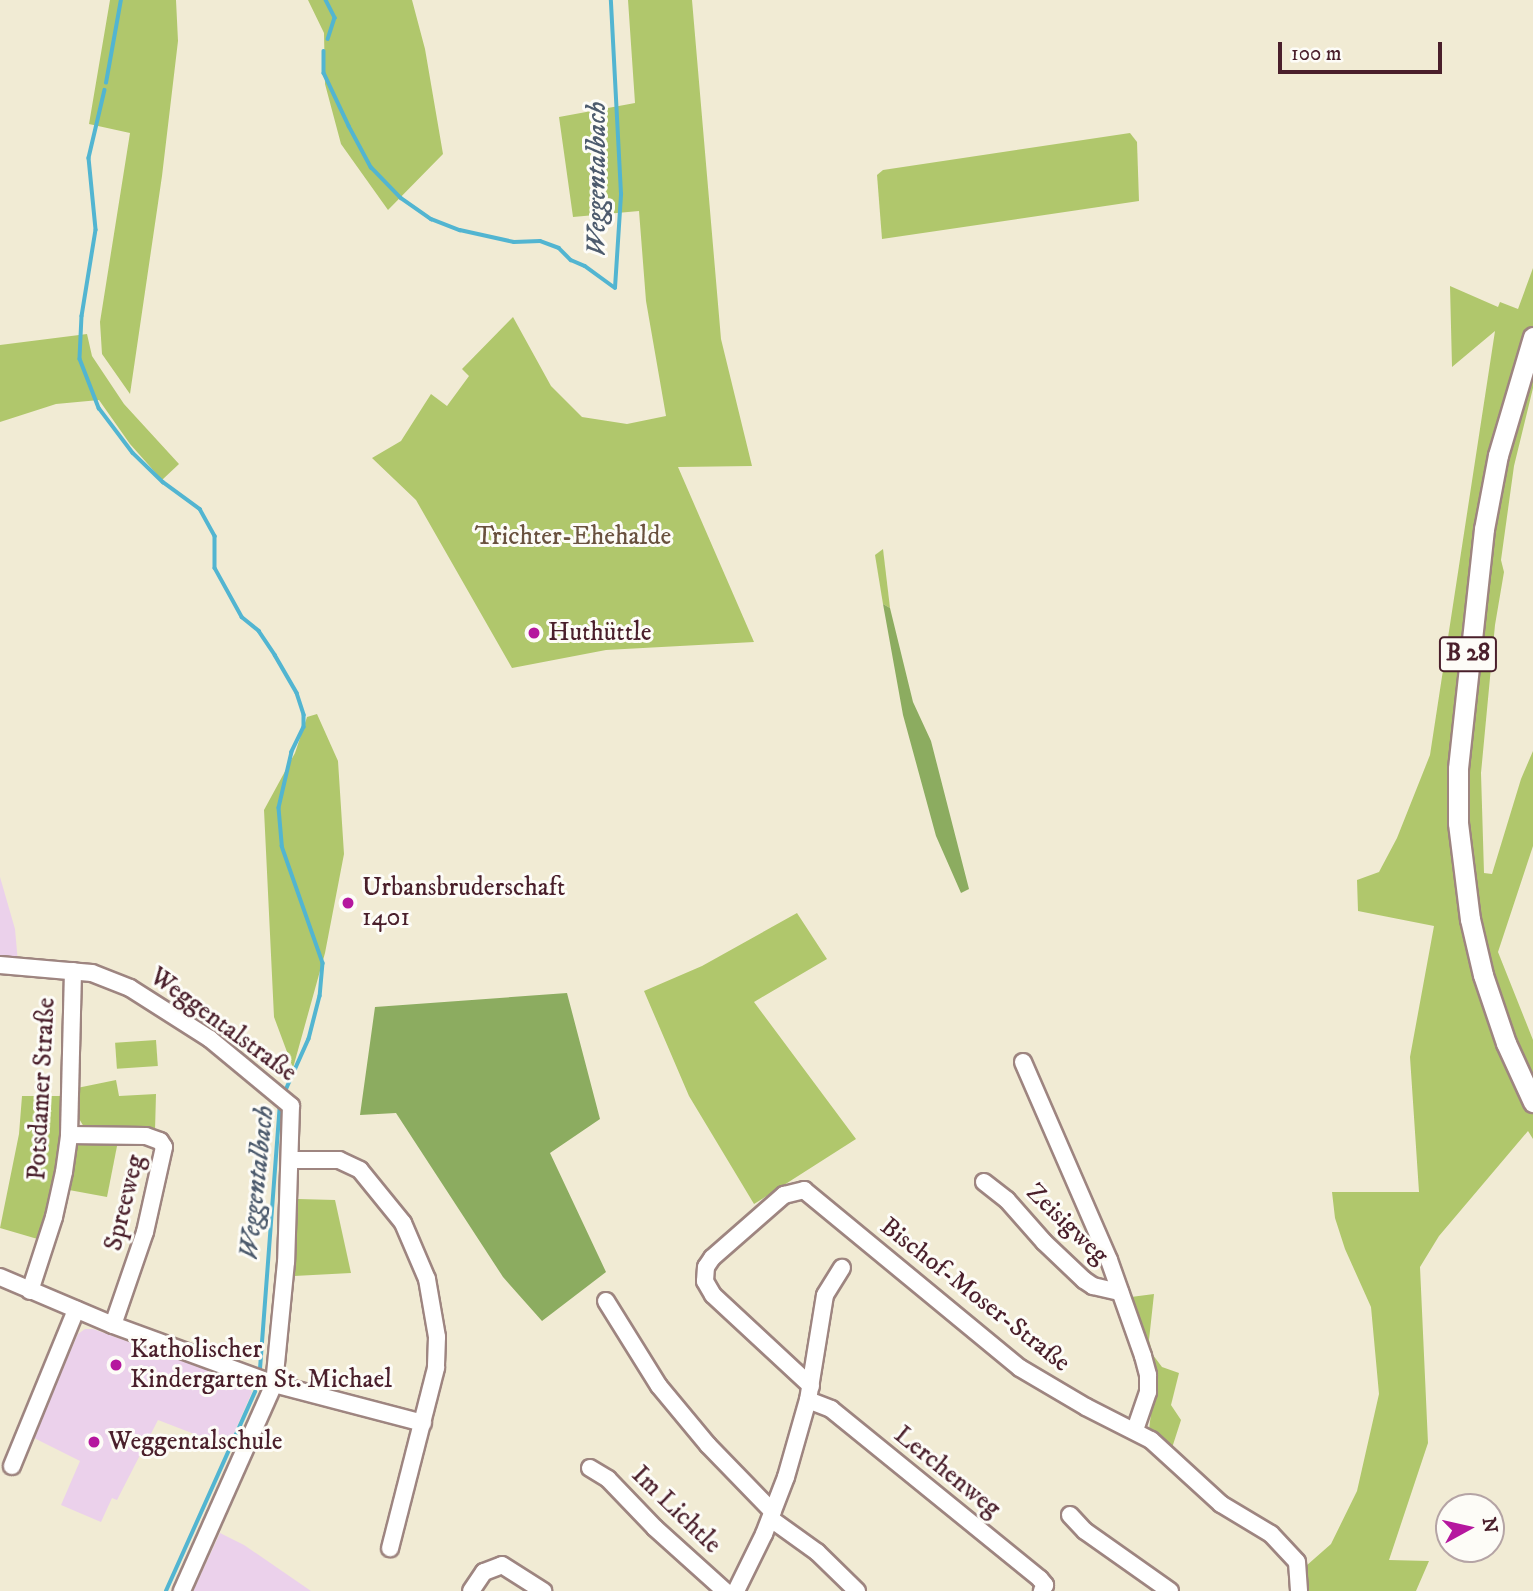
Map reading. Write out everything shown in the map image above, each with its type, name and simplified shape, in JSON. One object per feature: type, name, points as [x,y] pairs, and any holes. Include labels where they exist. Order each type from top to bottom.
[{"type":"main road","name":"B 28","points":[[1533,337],[1498,454],[1484,529],[1458,769],[1458,823],[1470,919],[1483,975],[1503,1032],[1533,1102]]},
{"type":"street","name":"Weggentalstraße","points":[[0,965],[101,975],[145,996],[210,1039],[280,1095],[292,1111],[286,1262],[274,1384],[182,1591]]},
{"type":"street","name":"Potsdamer Straße","points":[[30,1291],[60,1195],[69,1135],[73,971]]},
{"type":"street","points":[[1023,1062],[1120,1292],[1148,1375],[1148,1392],[1135,1430]]},
{"type":"street","name":"Spreeweg","points":[[69,1135],[146,1136],[160,1141],[164,1147],[145,1232],[113,1325]]},
{"type":"street","points":[[290,1160],[339,1160],[354,1165],[403,1223],[427,1279],[437,1336],[436,1368],[390,1548]]},
{"type":"street","name":"Zeisigweg","points":[[984,1182],[1007,1200],[1044,1242],[1084,1280],[1093,1286],[1120,1292]]},
{"type":"street","name":"Lerchenweg","points":[[804,1190],[785,1195],[712,1258],[706,1267],[705,1280],[721,1303],[810,1393],[1040,1579],[1045,1585],[1042,1591]]},
{"type":"street","name":"Bischof-Moser-Straße","points":[[804,1190],[1020,1367],[1086,1407],[1151,1440],[1221,1504],[1271,1534],[1287,1548],[1297,1562],[1299,1591]]},
{"type":"street","points":[[736,1591],[772,1515],[810,1393],[825,1295],[842,1268]]},
{"type":"street","points":[[0,1277],[113,1325],[274,1384],[423,1423]]},
{"type":"street","points":[[606,1301],[659,1386],[708,1445],[772,1515],[817,1552],[857,1591]]},
{"type":"street","points":[[12,1466],[76,1310]]},
{"type":"street","name":"Im Lichtle","points":[[590,1468],[608,1479],[655,1528],[725,1591]]},
{"type":"street","points":[[1070,1515],[1085,1531],[1170,1591]]},
{"type":"street","points":[[471,1591],[484,1572],[502,1565],[542,1591]]},
{"type":"shaded area","points":[[0,877],[15,929],[18,963],[0,962]]},
{"type":"shaded area","name":"Weggentalschule","points":[[85,1329],[93,1329],[247,1384],[252,1392],[228,1447],[158,1420],[117,1500],[112,1498],[101,1522],[61,1505],[80,1461],[32,1437],[78,1334]]},
{"type":"shaded area","points":[[220,1533],[244,1545],[311,1591],[193,1591]]},
{"type":"green space","points":[[110,0],[176,0],[178,41],[162,176],[130,394],[102,354],[100,322],[130,133],[89,124]]},
{"type":"green space","points":[[308,0],[412,0],[425,49],[443,154],[388,210],[341,144],[325,84],[324,33]]},
{"type":"green space","name":"Trichter-Ehehalde","points":[[628,0],[692,0],[721,339],[752,466],[678,467],[754,642],[606,650],[512,668],[416,500],[372,458],[401,441],[431,394],[447,406],[469,376],[462,369],[513,317],[551,386],[582,417],[627,424],[666,416],[646,301],[639,211],[573,217],[559,117],[635,103]]},
{"type":"green space","points":[[1130,133],[1137,142],[1139,201],[882,239],[877,175],[883,170]]},
{"type":"green space","points":[[1533,268],[1533,388],[1514,466],[1501,560],[1504,572],[1495,625],[1481,773],[1484,873],[1492,874],[1521,779],[1533,751],[1533,846],[1498,952],[1533,1040],[1533,1139],[1528,1131],[1439,1236],[1420,1267],[1428,1443],[1389,1560],[1429,1561],[1416,1591],[1305,1591],[1306,1566],[1331,1544],[1357,1491],[1379,1394],[1371,1307],[1345,1249],[1335,1218],[1332,1192],[1419,1192],[1410,1057],[1434,926],[1358,911],[1357,880],[1379,872],[1397,838],[1430,755],[1495,331],[1452,367],[1450,286],[1498,307],[1500,302],[1518,309]]},
{"type":"green space","points":[[87,334],[92,356],[124,404],[179,464],[162,480],[130,444],[99,400],[56,404],[0,422],[0,345]]},
{"type":"green space","points":[[883,549],[890,608],[883,604],[875,555]]},
{"type":"green space","points":[[883,604],[890,608],[913,702],[931,741],[969,889],[961,893],[936,836],[903,715]]},
{"type":"green space","points":[[317,714],[338,761],[344,854],[325,953],[293,1068],[274,1017],[264,810],[295,753],[307,717]]},
{"type":"green space","points":[[797,913],[827,959],[754,1002],[856,1139],[754,1204],[689,1096],[644,991],[702,966]]},
{"type":"green space","points":[[567,993],[600,1119],[550,1153],[606,1272],[542,1321],[503,1277],[396,1113],[360,1115],[375,1007]]},
{"type":"green space","points":[[156,1040],[158,1066],[117,1069],[115,1043]]},
{"type":"green space","points":[[116,1080],[119,1096],[156,1094],[155,1131],[84,1127],[78,1117],[77,1088]]},
{"type":"green space","points":[[22,1096],[63,1096],[62,1145],[41,1240],[0,1228],[19,1134]]},
{"type":"green space","points":[[118,1141],[107,1197],[69,1190],[77,1145]]},
{"type":"green space","points":[[298,1199],[335,1200],[351,1273],[294,1276]]},
{"type":"green space","points":[[1154,1294],[1149,1340],[1153,1355],[1162,1367],[1179,1373],[1171,1405],[1181,1420],[1171,1451],[1149,1430],[1154,1388],[1148,1351],[1131,1297]]},
{"type":"waterway","name":"Weggentalbach","points":[[106,83],[121,0]]},
{"type":"waterway","name":"Weggentalbach","points":[[326,0],[335,18],[328,39]]},
{"type":"waterway","name":"Weggentalbach","points":[[324,51],[324,73],[349,126],[371,167],[401,198],[431,219],[460,230],[514,242],[540,241],[559,248],[571,260],[585,266],[615,288],[621,194],[611,0]]},
{"type":"waterway","name":"Weggentalbach","points":[[105,90],[89,158],[96,230],[82,316],[80,359],[99,408],[133,453],[163,482],[200,509],[215,536],[215,568],[242,617],[259,631],[275,655],[297,693],[304,715],[304,727],[292,752],[279,808],[282,846],[323,963],[320,996],[309,1039],[284,1095]]},
{"type":"waterway","name":"Weggentalbach","points":[[260,1369],[280,1105]]},
{"type":"waterway","name":"Weggentalbach","points":[[166,1591],[255,1392]]},
{"type":"place","name":"Huthüttle","points":[[534,633]]},
{"type":"place","name":"Urbansbruderschaft 1401","points":[[348,903]]},
{"type":"place","name":"Katholischer Kindergarten St. Michael","points":[[116,1365]]},
{"type":"place","name":"Weggentalschule","points":[[94,1442]]}]
